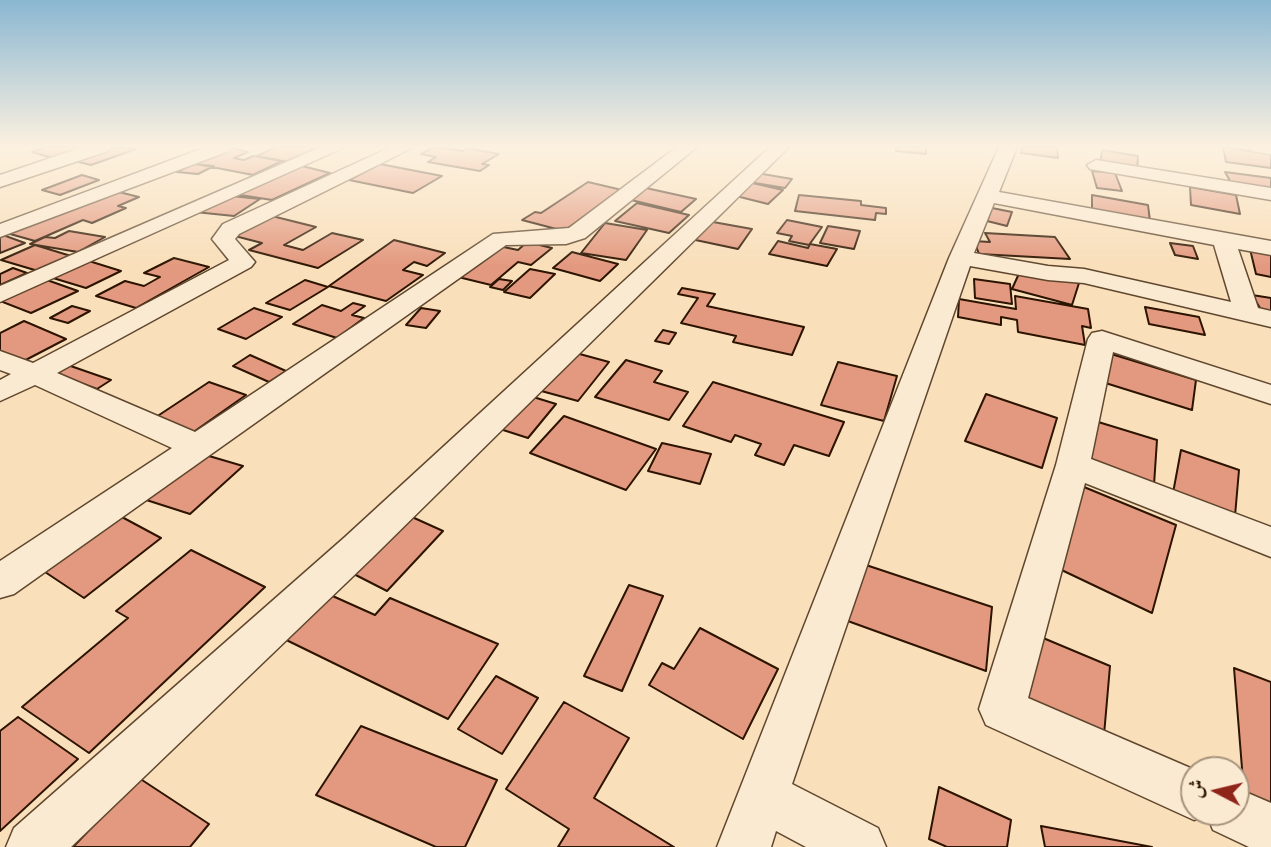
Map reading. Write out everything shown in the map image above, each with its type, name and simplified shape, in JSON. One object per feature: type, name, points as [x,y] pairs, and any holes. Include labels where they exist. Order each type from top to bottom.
[{"type":"street","points":[[0,231],[118,187]]},
{"type":"street","points":[[0,295],[247,187]]},
{"type":"street","points":[[0,392],[243,262],[223,239],[231,229],[322,187]]},
{"type":"street","points":[[0,582],[501,239],[566,237],[577,233],[638,187]]},
{"type":"street","points":[[33,847],[368,539],[739,187]]},
{"type":"street","points":[[744,847],[961,258],[993,187]]},
{"type":"street","points":[[1226,187],[1271,194]]},
{"type":"street","points":[[989,196],[1271,248]]},
{"type":"street","points":[[1224,240],[1247,314]]},
{"type":"street","points":[[961,258],[1048,273],[1084,276],[1271,319]]},
{"type":"street","points":[[1180,789],[1002,709],[1033,595],[1073,466],[1102,339],[1271,396]]},
{"type":"street","points":[[0,359],[197,446]]},
{"type":"street","points":[[1073,466],[1271,542]]},
{"type":"street","points":[[763,796],[859,847]]},
{"type":"street","points":[[1250,821],[1271,830]]},
{"type":"building","points":[[51,187],[82,187],[60,195],[42,190]]},
{"type":"building","points":[[250,187],[301,187],[272,200],[234,194]]},
{"type":"building","points":[[381,187],[424,187],[413,193]]},
{"type":"building","points":[[581,187],[607,187],[622,190],[564,231],[522,220],[535,212],[541,213]]},
{"type":"building","points":[[742,187],[768,187],[783,190],[768,204],[732,195]]},
{"type":"building","points":[[1120,187],[1122,191],[1097,188]]},
{"type":"building","points":[[1190,187],[1236,195],[1240,214],[1191,205]]},
{"type":"building","points":[[1237,187],[1271,187],[1271,191]]},
{"type":"building","points":[[646,188],[696,199],[681,212],[631,200]]},
{"type":"building","points":[[107,189],[139,197],[118,206],[126,208],[92,223],[83,220],[35,241],[3,232]]},
{"type":"building","points":[[222,195],[260,199],[234,216],[195,212]]},
{"type":"building","points":[[799,195],[861,201],[861,205],[886,208],[886,214],[876,213],[875,220],[795,211]]},
{"type":"building","points":[[1092,195],[1148,205],[1150,221],[1092,211]]},
{"type":"building","points":[[637,203],[689,215],[669,233],[615,221]]},
{"type":"building","points":[[992,208],[1012,212],[1007,226],[987,221]]},
{"type":"building","points":[[268,215],[316,227],[284,245],[303,250],[332,233],[363,240],[318,268],[249,250],[262,243],[231,235]]},
{"type":"building","points":[[702,220],[752,229],[738,249],[686,238]]},
{"type":"building","points":[[787,220],[822,227],[809,245],[789,241],[792,236],[777,233]]},
{"type":"building","points":[[605,223],[647,230],[626,260],[581,253]]},
{"type":"building","points":[[828,226],[860,231],[854,249],[820,243]]},
{"type":"building","points":[[69,231],[105,237],[78,252],[30,244],[45,237],[55,238]]},
{"type":"building","points":[[985,233],[1055,237],[1070,259],[979,254],[974,241],[990,242]]},
{"type":"building","points":[[0,234],[25,243],[0,253]]},
{"type":"building","points":[[394,240],[445,253],[427,266],[414,262],[403,270],[423,275],[386,301],[329,286]]},
{"type":"building","points":[[778,241],[808,248],[810,244],[837,249],[827,266],[769,254]]},
{"type":"building","points":[[527,242],[552,248],[531,265],[518,262],[491,285],[454,276],[494,245],[518,250]]},
{"type":"building","points":[[1170,243],[1193,246],[1198,259],[1175,255]]},
{"type":"building","points":[[35,245],[71,256],[38,271],[1,260]]},
{"type":"building","points":[[1250,249],[1271,253],[1271,277],[1256,274]]},
{"type":"building","points":[[572,252],[618,264],[600,281],[553,268]]},
{"type":"building","points":[[174,258],[209,267],[136,308],[96,296],[125,281],[144,286],[160,277],[144,273]]},
{"type":"building","points":[[89,261],[121,271],[86,288],[53,278]]},
{"type":"building","points":[[13,268],[27,273],[0,285],[0,274]]},
{"type":"building","points":[[530,269],[555,274],[530,298],[504,292]]},
{"type":"building","points":[[1021,269],[1079,283],[1072,305],[1012,289]]},
{"type":"building","points":[[499,279],[512,281],[503,290],[490,287]]},
{"type":"building","points":[[974,279],[1010,284],[1012,304],[975,298]]},
{"type":"building","points":[[47,280],[78,291],[31,313],[0,301]]},
{"type":"building","points":[[305,280],[328,287],[290,310],[266,303]]},
{"type":"building","points":[[682,288],[715,294],[707,306],[804,327],[792,355],[733,342],[736,336],[681,323],[698,298],[678,294]]},
{"type":"building","points":[[1252,295],[1271,298],[1271,317],[1265,316]]},
{"type":"building","points":[[1015,296],[1088,309],[1091,328],[1082,326],[1085,345],[1018,332],[1017,320],[1001,317],[1001,325],[958,317],[959,299],[1016,309]]},
{"type":"building","points":[[353,303],[365,306],[352,315],[364,318],[337,338],[293,324],[322,305],[341,311]]},
{"type":"building","points":[[72,306],[90,311],[68,323],[50,318]]},
{"type":"building","points":[[1145,307],[1199,317],[1205,335],[1149,324]]},
{"type":"building","points":[[254,308],[282,317],[246,339],[218,329]]},
{"type":"building","points":[[421,308],[440,311],[426,328],[406,325]]},
{"type":"building","points":[[24,321],[66,339],[18,364],[0,356],[0,333]]},
{"type":"building","points":[[663,330],[676,333],[669,344],[655,341]]},
{"type":"building","points":[[554,347],[609,362],[578,401],[523,386]]},
{"type":"building","points":[[1108,353],[1196,380],[1192,410],[1099,381]]},
{"type":"building","points":[[250,355],[286,371],[269,382],[233,366]]},
{"type":"building","points":[[626,360],[662,371],[654,382],[688,392],[669,420],[595,397]]},
{"type":"building","points":[[838,362],[897,376],[884,421],[821,405]]},
{"type":"building","points":[[62,363],[111,380],[97,389],[48,371]]},
{"type":"building","points":[[209,382],[246,395],[185,438],[147,423]]},
{"type":"building","points":[[713,382],[844,422],[829,456],[794,445],[784,465],[755,455],[761,444],[735,435],[731,442],[683,426]]},
{"type":"building","points":[[986,394],[1057,418],[1042,468],[965,441]]},
{"type":"building","points":[[530,396],[556,404],[528,438],[500,429]]},
{"type":"building","points":[[564,416],[656,449],[626,490],[530,453]]},
{"type":"building","points":[[1095,421],[1157,440],[1154,485],[1088,463]]},
{"type":"building","points":[[662,443],[711,454],[700,484],[648,471]]},
{"type":"building","points":[[1181,450],[1239,470],[1235,516],[1173,493]]},
{"type":"building","points":[[192,451],[243,466],[190,514],[137,497]]},
{"type":"building","points":[[1084,487],[1176,525],[1152,613],[1051,565]]},
{"type":"building","points":[[107,509],[161,538],[84,598],[30,562]]},
{"type":"building","points":[[401,512],[443,531],[387,591],[344,569]]},
{"type":"building","points":[[191,550],[265,587],[89,753],[22,707],[128,618],[116,611]]},
{"type":"building","points":[[860,563],[992,607],[986,671],[845,620]]},
{"type":"building","points":[[629,585],[663,596],[622,691],[584,676]]},
{"type":"building","points":[[317,589],[375,615],[390,598],[498,644],[448,719],[274,634]]},
{"type":"building","points":[[700,628],[778,669],[743,739],[649,685],[662,663],[674,669]]},
{"type":"building","points":[[1036,635],[1110,666],[1104,735],[1025,700]]},
{"type":"building","points":[[1234,668],[1271,682],[1271,818],[1250,808],[1250,756],[1241,756]]},
{"type":"building","points":[[496,676],[538,698],[502,754],[458,729]]},
{"type":"building","points":[[564,702],[629,738],[594,798],[674,847],[558,847],[569,829],[506,789]]},
{"type":"building","points":[[18,717],[78,759],[0,831],[0,731]]},
{"type":"building","points":[[361,726],[497,780],[465,847],[436,847],[316,795]]},
{"type":"building","points":[[139,778],[209,824],[190,847],[73,847]]},
{"type":"building","points":[[939,787],[1011,820],[1007,847],[947,847],[929,839]]},
{"type":"building","points":[[1041,826],[1152,847],[1045,847]]}]
